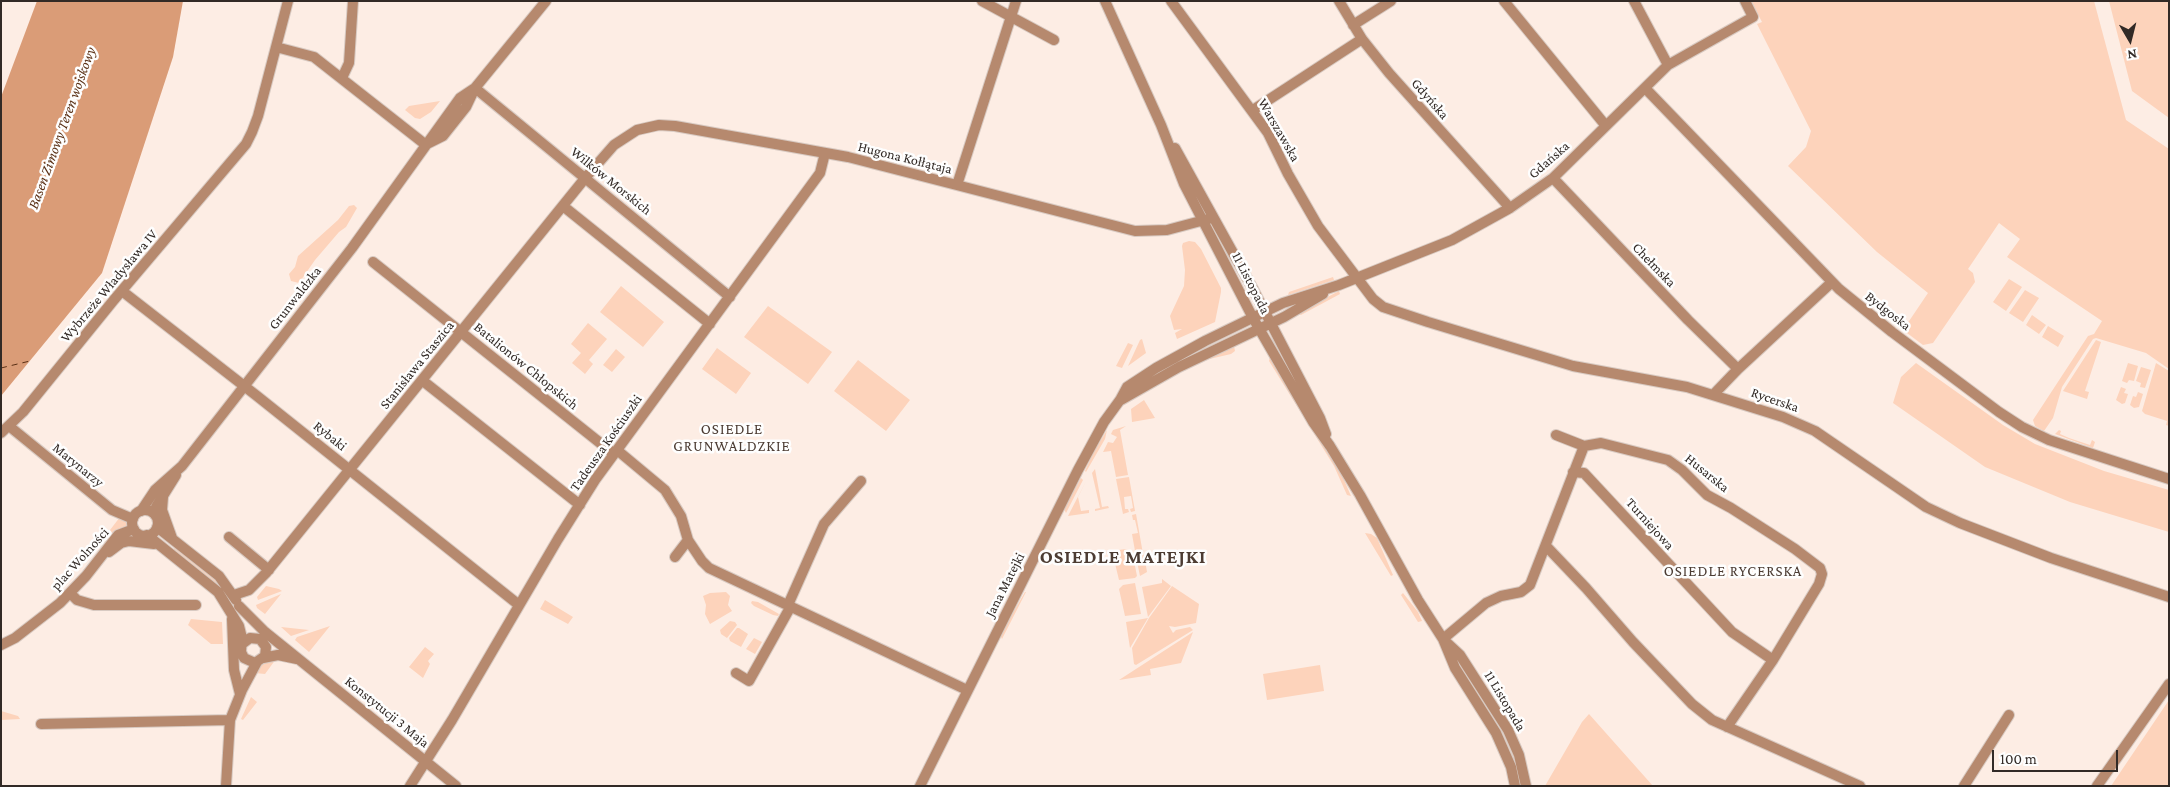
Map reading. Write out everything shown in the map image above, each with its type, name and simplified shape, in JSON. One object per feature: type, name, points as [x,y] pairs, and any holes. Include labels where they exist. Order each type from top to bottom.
[{"type":"street","name":"Wybrzeże Władysława IV","points":[[5,430],[29,405],[237,155],[252,132],[288,1]]},
{"type":"street","points":[[342,78],[349,63],[353,1]]},
{"type":"street","name":"Grunwaldzka","points":[[155,516],[156,507],[182,466],[352,248],[426,145],[443,136],[466,107],[475,88],[546,1]]},
{"type":"street","points":[[982,1],[1011,15],[1054,40]]},
{"type":"street","points":[[958,186],[1016,1]]},
{"type":"street","name":"11 Listopada","points":[[1105,1],[1161,125],[1178,171],[1253,289],[1320,418],[1330,446]]},
{"type":"street","name":"Warszawska","points":[[1171,1],[1268,133],[1288,174],[1318,226],[1357,278]]},
{"type":"street","name":"Gdyńska","points":[[1339,1],[1362,39],[1389,73],[1510,208]]},
{"type":"street","points":[[1353,25],[1391,1]]},
{"type":"street","points":[[1504,1],[1606,126]]},
{"type":"street","points":[[1634,1],[1668,65]]},
{"type":"street","name":"Gdańska","points":[[1253,318],[1283,303],[1357,278],[1452,240],[1510,208],[1553,178],[1668,65],[1753,18],[1745,1]]},
{"type":"street","points":[[1252,110],[1362,39]]},
{"type":"street","points":[[276,47],[314,57],[426,145]]},
{"type":"street","name":"Wilków Morskich","points":[[475,88],[730,296]]},
{"type":"street","name":"Bydgoska","points":[[1645,88],[1832,282],[1892,332],[1999,412],[2022,427],[2075,450],[2169,479]]},
{"type":"street","name":"Hugona Kołłątaja","points":[[586,177],[614,145],[630,133],[646,127],[659,125],[675,126],[825,153],[1135,231],[1167,230],[1208,220]]},
{"type":"street","name":"Tadeusza Kościuszki","points":[[410,786],[580,505],[615,452],[820,173],[825,153]]},
{"type":"street","points":[[566,161],[584,165],[599,162]]},
{"type":"street","name":"Stanisława Staszica","points":[[234,596],[254,586],[269,570],[586,177]]},
{"type":"street","name":"Chełmska","points":[[1553,178],[1682,313],[1738,368]]},
{"type":"street","points":[[563,206],[710,324]]},
{"type":"street","name":"11 Listopada","points":[[1208,220],[1241,295],[1270,349],[1313,422],[1360,495],[1418,600],[1443,639],[1455,668],[1496,733],[1511,767],[1515,786]]},
{"type":"street","name":"Batalionów Chłopskich","points":[[373,262],[665,490],[681,516],[687,538],[702,561],[709,568],[967,690]]},
{"type":"street","name":"Rycerska","points":[[1357,278],[1377,303],[1428,322],[1573,366],[1687,387],[1783,417],[1815,431],[1926,507],[1960,523],[2050,558],[2169,597]]},
{"type":"street","points":[[1713,394],[1738,368],[1832,282]]},
{"type":"street","name":"Gdańska","points":[[1271,323],[1338,285]]},
{"type":"street","points":[[1253,289],[1265,299],[1283,303]]},
{"type":"street","name":"Rybaki","points":[[122,291],[519,605]]},
{"type":"street","points":[[1234,326],[1241,316],[1241,295]]},
{"type":"street","points":[[1281,342],[1281,330],[1289,314]]},
{"type":"street","name":"Jana Matejki","points":[[920,786],[1091,446],[1127,387],[1139,378],[1234,326],[1253,318]]},
{"type":"street","name":"Jana Matejki","points":[[1120,400],[1178,367],[1271,323]]},
{"type":"street","points":[[1240,338],[1261,342],[1270,349]]},
{"type":"street","points":[[423,381],[580,505]]},
{"type":"street","name":"Marynarzy","points":[[5,430],[133,524]]},
{"type":"street","name":"Husarska","points":[[1556,435],[1584,446],[1601,443],[1668,460],[1682,470],[1707,495],[1795,549],[1820,568],[1822,574],[1819,584],[1773,660]]},
{"type":"street","points":[[1443,639],[1486,603],[1501,596],[1521,592],[1530,585],[1584,446]]},
{"type":"street","name":"Grunwaldzka","points":[[141,511],[155,490],[182,466]]},
{"type":"street","name":"Turniejowa","points":[[1573,472],[1584,473],[1732,632],[1773,660]]},
{"type":"street","points":[[736,673],[749,680],[790,605],[824,524],[861,481]]},
{"type":"street","points":[[163,496],[162,510],[174,541]]},
{"type":"street","points":[[157,528],[155,516],[149,511],[141,511],[133,524],[138,533],[147,535],[218,592],[232,618],[239,626],[244,665],[241,692]]},
{"type":"street","name":"plac Wolności","points":[[1,645],[15,638],[70,593],[96,564],[118,535],[133,524]]},
{"type":"street","points":[[147,535],[157,528]]},
{"type":"street","points":[[157,528],[219,576],[234,596],[251,632],[260,639],[267,650],[241,692],[230,720],[226,786]]},
{"type":"street","points":[[229,537],[269,570]]},
{"type":"street","points":[[674,557],[687,538]]},
{"type":"street","points":[[96,564],[116,546],[129,541],[153,544],[166,550]]},
{"type":"street","points":[[1546,546],[1692,704],[1712,720],[1860,786]]},
{"type":"street","points":[[70,593],[77,600],[94,605],[196,605]]},
{"type":"street","points":[[239,606],[282,645]]},
{"type":"street","points":[[232,618],[234,670],[241,692]]},
{"type":"street","points":[[242,644],[247,639],[260,639]]},
{"type":"street","name":"Konstytucji 3 Maja","points":[[260,639],[282,645],[456,786]]},
{"type":"street","name":"11 Listopada","points":[[1443,639],[1460,655],[1508,730],[1519,755],[1526,786]]},
{"type":"street","name":"Konstytucji 3 Maja","points":[[260,660],[278,655],[300,660]]},
{"type":"street","points":[[242,656],[249,662],[260,660]]},
{"type":"street","points":[[1727,727],[1773,660]]},
{"type":"street","points":[[2097,786],[2169,684]]},
{"type":"street","points":[[1964,786],[2009,715]]},
{"type":"street","points":[[41,724],[230,720]]},
{"type":"shaded area","points":[[1751,1],[2094,1],[2126,120],[2169,149],[2169,369],[2146,353],[2096,338],[2093,339],[2062,387],[2053,418],[2044,431],[2035,426],[2033,420],[2088,336],[2094,334],[2102,321],[2007,257],[2020,239],[1999,223],[1968,269],[1973,273],[1975,282],[1933,343],[1923,345],[1903,330],[1928,293],[1877,252],[1788,166],[1806,147],[1811,131],[1757,24],[1762,22]]},
{"type":"shaded area","points":[[2109,1],[2169,1],[2169,118],[2132,91]]},
{"type":"shaded area","points":[[440,101],[431,112],[420,119],[415,118],[405,110],[409,106]]},
{"type":"shaded area","points":[[354,205],[357,208],[346,227],[339,232],[315,260],[299,283],[291,281],[289,274],[295,267],[298,256],[338,220],[349,206]]},
{"type":"shaded area","points":[[1195,242],[1201,249],[1221,288],[1221,292],[1215,322],[1177,339],[1175,333],[1182,329],[1174,330],[1170,316],[1184,286],[1185,270],[1182,246],[1183,243]]},
{"type":"shaded area","points":[[1333,277],[1334,280],[1288,295],[1289,292]]},
{"type":"shaded area","points":[[2009,279],[2022,287],[2006,311],[1993,302]]},
{"type":"shaded area","points":[[621,286],[664,322],[643,347],[600,312]]},
{"type":"shaded area","points":[[2025,290],[2039,298],[2023,322],[2009,313]]},
{"type":"shaded area","points":[[1339,291],[1340,294],[1301,315],[1297,313]]},
{"type":"shaded area","points":[[768,306],[832,352],[808,384],[744,337]]},
{"type":"shaded area","points":[[2032,315],[2046,325],[2039,334],[2026,325]]},
{"type":"shaded area","points":[[588,323],[607,339],[589,360],[593,364],[585,374],[572,363],[581,353],[571,344]]},
{"type":"shaded area","points":[[2048,326],[2064,336],[2058,347],[2042,337]]},
{"type":"shaded area","points":[[1142,339],[1146,353],[1128,366],[1140,340]]},
{"type":"shaded area","points":[[2096,340],[2101,342],[2085,391],[2089,392],[2087,399],[2063,391]]},
{"type":"shaded area","points":[[1128,343],[1133,345],[1122,368],[1116,366]]},
{"type":"shaded area","points":[[1234,346],[1235,351],[1231,354],[1201,361]]},
{"type":"shaded area","points":[[717,348],[751,373],[736,394],[702,369]]},
{"type":"shaded area","points":[[616,349],[625,357],[612,372],[603,365]]},
{"type":"shaded area","points":[[1270,356],[1341,473],[1351,496],[1347,495],[1334,466],[1269,361]]},
{"type":"shaded area","points":[[858,360],[910,400],[886,431],[834,391]]},
{"type":"shaded area","points":[[1916,363],[2003,425],[2035,444],[2104,471],[2169,490],[2169,532],[2070,502],[1985,467],[1893,403],[1901,377]]},
{"type":"shaded area","points":[[2128,363],[2138,366],[2134,381],[2129,380],[2127,383],[2122,381]]},
{"type":"shaded area","points":[[2156,363],[2169,371],[2169,426],[2166,425],[2167,421],[2145,414],[2142,411]]},
{"type":"shaded area","points":[[2141,367],[2151,370],[2145,388],[2140,387],[2141,383],[2136,381]]},
{"type":"shaded area","points":[[2121,387],[2126,389],[2124,393],[2128,394],[2125,403],[2122,404],[2116,400]]},
{"type":"shaded area","points":[[2138,392],[2143,394],[2139,407],[2134,408],[2130,405],[2133,396],[2136,397]]},
{"type":"shaded area","points":[[1144,400],[1155,418],[1132,422],[1131,409]]},
{"type":"shaded area","points":[[1126,426],[1120,430],[1128,475],[1116,477],[1111,451],[1103,452],[1108,442],[1113,443],[1117,437],[1111,434],[1113,430]]},
{"type":"shaded area","points":[[1107,430],[1105,439],[1086,472],[1093,453]]},
{"type":"shaded area","points":[[2059,430],[2061,431],[2060,434],[2090,445],[2092,440],[2095,442],[2093,448],[2055,434]]},
{"type":"shaded area","points":[[1095,469],[1102,507],[1108,506],[1109,508],[1095,511],[1095,509],[1100,508],[1092,473]]},
{"type":"shaded area","points":[[1129,477],[1135,511],[1131,512],[1130,509],[1133,508],[1131,496],[1124,497],[1125,509],[1128,509],[1129,512],[1123,514],[1116,479]]},
{"type":"shaded area","points":[[1081,478],[1083,480],[1066,513],[1064,509]]},
{"type":"shaded area","points":[[1086,481],[1078,497],[1081,511],[1089,510],[1089,513],[1068,516]]},
{"type":"shaded area","points":[[1136,514],[1143,554],[1135,551],[1132,534],[1138,533],[1132,515]]},
{"type":"shaded area","points":[[120,517],[128,521],[128,525],[113,536],[110,530]]},
{"type":"shaded area","points":[[1365,533],[1377,538],[1393,575],[1391,576]]},
{"type":"shaded area","points":[[175,547],[218,582],[232,601],[247,634],[245,635],[227,597],[221,589],[173,550]]},
{"type":"shaded area","points":[[1126,549],[1132,551],[1137,576],[1135,578],[1119,580],[1112,551]]},
{"type":"shaded area","points":[[1135,552],[1144,555],[1147,572],[1140,576]]},
{"type":"shaded area","points":[[1162,579],[1171,586],[1148,617],[1142,587],[1162,583]]},
{"type":"shaded area","points":[[1135,583],[1141,614],[1125,616],[1119,589],[1123,585]]},
{"type":"shaded area","points":[[266,586],[282,591],[258,600],[257,597]]},
{"type":"shaded area","points":[[1172,586],[1199,604],[1196,623],[1175,627],[1169,626],[1173,633],[1176,630],[1190,627],[1193,630],[1136,665],[1134,664],[1132,648],[1149,618]]},
{"type":"shaded area","points":[[726,592],[730,596],[728,605],[732,611],[710,624],[705,614],[706,605],[703,596],[710,593]]},
{"type":"shaded area","points":[[1026,592],[1002,639],[1000,635]]},
{"type":"shaded area","points":[[1403,593],[1418,612],[1422,621],[1418,622],[1401,595]]},
{"type":"shaded area","points":[[281,594],[265,614],[257,608],[256,605]]},
{"type":"shaded area","points":[[545,600],[573,617],[568,624],[540,609]]},
{"type":"shaded area","points":[[752,601],[758,602],[779,614],[778,616],[754,606],[751,603]]},
{"type":"shaded area","points":[[1148,618],[1130,648],[1126,622]]},
{"type":"shaded area","points":[[191,619],[222,622],[223,644],[211,644],[188,625]]},
{"type":"shaded area","points":[[730,621],[735,622],[737,625],[727,638],[721,634],[720,630]]},
{"type":"shaded area","points":[[330,626],[309,652],[295,640],[297,637]]},
{"type":"shaded area","points":[[281,627],[309,630],[291,636]]},
{"type":"shaded area","points":[[737,628],[748,634],[741,647],[730,641],[729,638]]},
{"type":"shaded area","points":[[1193,632],[1181,663],[1150,669],[1151,675],[1119,680]]},
{"type":"shaded area","points":[[754,638],[762,642],[755,654],[746,649]]},
{"type":"shaded area","points":[[425,647],[434,654],[428,661],[430,664],[423,678],[409,667]]},
{"type":"shaded area","points":[[276,659],[265,674],[255,673],[261,665]]},
{"type":"shaded area","points":[[1320,665],[1324,691],[1267,700],[1263,674]]},
{"type":"shaded area","points":[[251,697],[257,702],[243,720],[241,719]]},
{"type":"shaded area","points":[[2169,700],[2169,786],[2111,786]]},
{"type":"shaded area","points":[[1,711],[18,716],[20,719],[1,720]]},
{"type":"shaded area","points":[[1589,714],[1653,786],[1545,786],[1582,722]]},
{"type":"water","name":"Basen Zimowy Teren wojskowy","points":[[37,1],[183,1],[173,57],[102,273],[1,396],[1,97]]},
{"type":"ferry route","points":[[1,368],[30,361]]},
{"type":"district","name":"OSIEDLE GRUNWALDZKIE","points":[[732,438]]},
{"type":"district","name":"OSIEDLE MATEJKI","points":[[1123,557]]},
{"type":"district","name":"OSIEDLE RYCERSKA","points":[[1733,571]]}]
